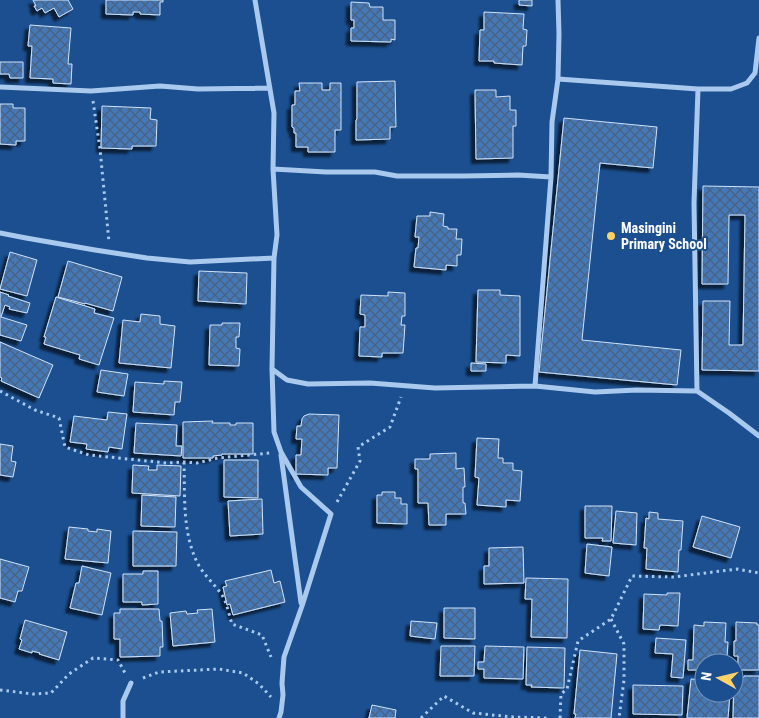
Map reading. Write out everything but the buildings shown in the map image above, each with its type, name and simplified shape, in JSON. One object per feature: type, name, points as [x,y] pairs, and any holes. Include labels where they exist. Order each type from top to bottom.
[{"type":"street","points":[[255,0],[274,113],[273,169],[277,235],[274,258],[272,369],[274,432],[281,452],[301,487],[331,514],[284,657],[283,695],[279,718]]},
{"type":"street","points":[[535,386],[551,177],[552,122],[558,79],[558,0]]},
{"type":"street","points":[[558,79],[698,89],[731,89],[747,83],[756,73],[759,38]]},
{"type":"street","points":[[0,88],[91,91],[160,86],[270,88]]},
{"type":"street","points":[[697,392],[694,203],[698,89]]},
{"type":"street","points":[[273,169],[374,172],[397,176],[518,175],[551,177]]},
{"type":"street","points":[[0,233],[146,258],[190,262],[274,258]]},
{"type":"street","points":[[272,369],[287,380],[308,384],[370,383],[435,388],[535,386],[595,392],[637,390],[697,392],[759,436]]},
{"type":"street","points":[[281,452],[302,606]]},
{"type":"street","points":[[123,718],[123,701],[131,683]]},
{"type":"path","points":[[91,91],[100,149],[110,252]]},
{"type":"path","points":[[331,514],[360,460],[358,447],[390,427],[405,386]]},
{"type":"path","points":[[0,391],[35,410],[59,418],[65,447],[89,455],[167,463],[197,463],[218,458],[281,452]]},
{"type":"path","points":[[184,462],[186,528],[199,566],[223,597],[232,624],[262,635],[271,658]]},
{"type":"path","points":[[560,718],[561,694],[567,689],[578,641],[611,619],[632,576],[674,577],[737,569],[759,573]]},
{"type":"path","points":[[611,619],[624,644],[624,680],[619,718]]},
{"type":"path","points":[[0,690],[33,694],[51,693],[69,674],[93,658],[118,660],[131,683],[159,672],[219,669],[243,673],[259,684],[272,697],[270,688]]},
{"type":"path","points":[[421,718],[444,696],[473,713],[547,718]]},
{"type":"place","name":"Masingini Primary School","points":[[611,236]]}]
